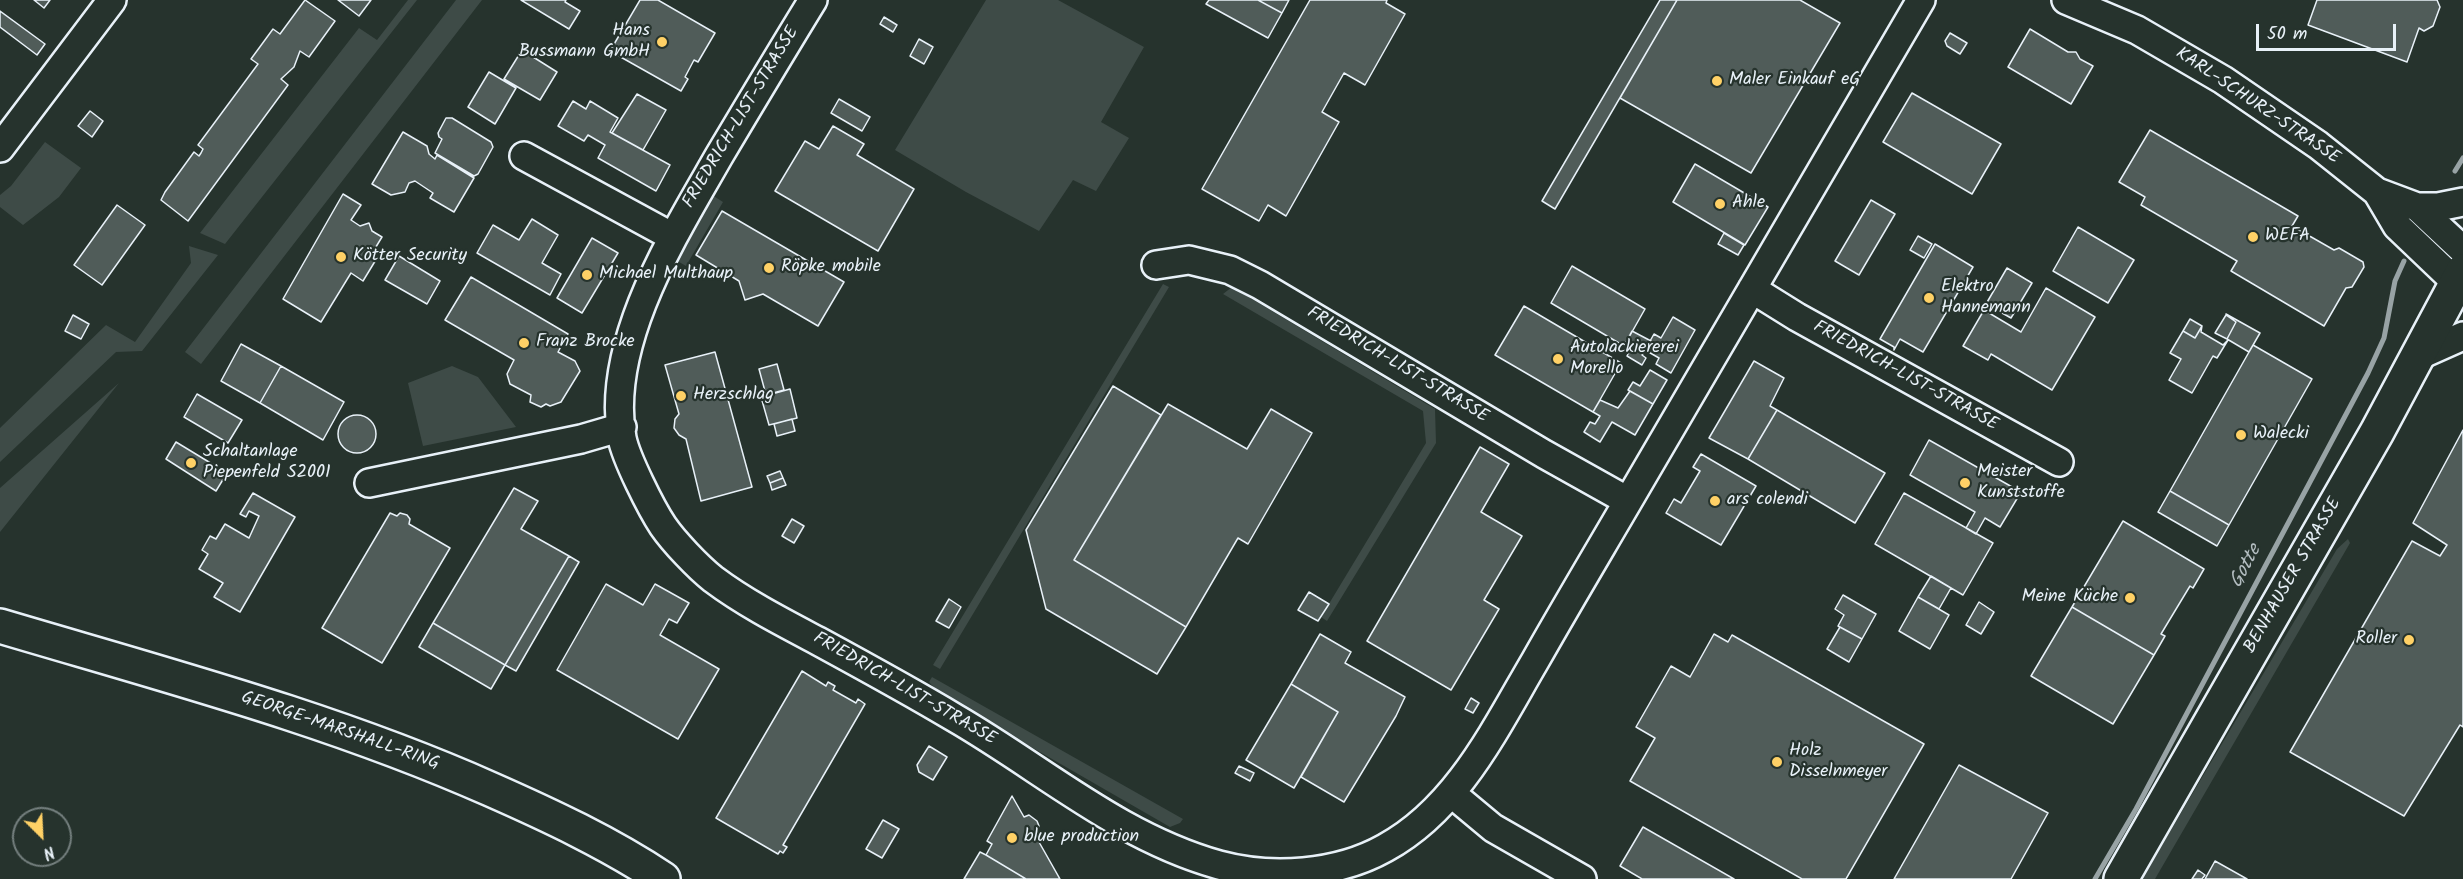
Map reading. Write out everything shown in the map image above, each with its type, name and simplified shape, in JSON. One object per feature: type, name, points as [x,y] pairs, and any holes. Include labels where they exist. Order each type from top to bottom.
[{"type":"main road","name":"BENHAUSER STRASSE","points":[[2121,879],[2461,281]]},
{"type":"main road","name":"GEORGE-MARSHALL-RING","points":[[0,626],[352,732],[434,764],[541,812],[663,879]]},
{"type":"street","points":[[0,148],[112,0]]},
{"type":"street","name":"FRIEDRICH-LIST-STRASSE","points":[[813,0],[673,237],[639,311],[627,351],[620,395],[622,441],[663,526],[710,577],[767,613],[978,731],[1125,828],[1163,847],[1257,876],[1330,868],[1374,853],[1418,825],[1451,793],[1508,707],[1921,0]]},
{"type":"street","name":"KARL-SCHURZ-STRASSE","points":[[2066,0],[2137,30],[2223,80],[2378,192],[2417,207],[2463,250]]},
{"type":"street","points":[[524,156],[673,237]]},
{"type":"street","name":"KARL-SCHURZ-STRASSE","points":[[2378,192],[2397,226],[2461,281]]},
{"type":"street","points":[[2417,207],[2438,207],[2463,202]]},
{"type":"street","name":"FRIEDRICH-LIST-STRASSE","points":[[1156,265],[1189,260],[1230,270],[1260,285],[1628,501]]},
{"type":"street","name":"FRIEDRICH-LIST-STRASSE","points":[[1752,289],[1797,317],[2059,462]]},
{"type":"street","points":[[2416,357],[2463,336]]},
{"type":"street","points":[[369,483],[581,439],[622,427]]},
{"type":"street","points":[[1451,793],[1493,828],[1582,879]]},
{"type":"shaded area","points":[[408,0],[417,0],[225,244],[200,233],[359,28],[377,40]]},
{"type":"shaded area","points":[[456,0],[482,0],[201,364],[185,352]]},
{"type":"shaded area","points":[[986,0],[1058,0],[1144,47],[1101,122],[1129,138],[1096,191],[1073,180],[1039,231],[895,150]]},
{"type":"shaded area","points":[[45,142],[81,168],[59,197],[23,225],[0,207],[0,195],[11,186]]},
{"type":"shaded area","points":[[712,195],[723,202],[686,266],[674,259]]},
{"type":"shaded area","points":[[189,246],[218,255],[142,351],[116,352],[0,462],[0,428],[106,325],[135,342],[191,263]]},
{"type":"shaded area","points":[[1163,284],[1169,287],[940,669],[933,665]]},
{"type":"shaded area","points":[[1232,287],[1435,409],[1436,443],[1327,621],[1321,617],[1426,443],[1423,411],[1223,294]]},
{"type":"shaded area","points":[[452,366],[478,377],[516,427],[423,446],[408,383]]},
{"type":"shaded area","points":[[119,383],[0,532],[0,488]]},
{"type":"shaded area","points":[[2348,539],[2350,543],[2155,879],[2142,879],[2337,549]]},
{"type":"shaded area","points":[[932,677],[1183,819],[1180,823],[1170,827],[941,695],[929,682]]},
{"type":"building","points":[[34,0],[50,0],[44,8]]},
{"type":"building","points":[[305,0],[335,21],[309,57],[300,51],[294,67],[281,79],[288,85],[188,221],[161,200],[165,192],[194,152],[199,156],[201,153],[203,149],[198,145],[258,64],[251,59],[273,29],[280,34]]},
{"type":"building","points":[[338,0],[371,0],[359,16]]},
{"type":"building","points":[[521,0],[566,0],[565,2],[580,11],[569,29]]},
{"type":"building","name":"Hans Bussmann GmbH","points":[[640,0],[658,0],[715,33],[698,62],[694,60],[685,77],[688,79],[681,91],[610,51]]},
{"type":"building","points":[[1209,0],[1258,0],[1282,13],[1268,38],[1206,4]]},
{"type":"building","points":[[1258,0],[1289,0],[1282,13]]},
{"type":"building","points":[[1310,0],[1387,0],[1386,3],[1405,14],[1365,85],[1344,73],[1322,112],[1339,122],[1286,216],[1268,205],[1259,221],[1202,189]]},
{"type":"building","points":[[1660,0],[1677,0],[1555,209],[1542,201]]},
{"type":"building","name":"Maler Einkauf eG","points":[[1677,0],[1800,0],[1840,23],[1751,173],[1620,98]]},
{"type":"building","points":[[2317,0],[2437,0],[2440,7],[2433,26],[2424,31],[2419,28],[2407,62],[2308,25]]},
{"type":"building","points":[[0,11],[45,44],[37,55],[0,27]]},
{"type":"building","points":[[884,17],[897,25],[893,32],[880,24]]},
{"type":"building","points":[[2030,29],[2068,52],[2076,52],[2080,59],[2093,66],[2071,104],[2008,67]]},
{"type":"building","points":[[1950,33],[1967,43],[1960,54],[1947,46],[1945,41]]},
{"type":"building","points":[[919,39],[933,47],[924,64],[910,56]]},
{"type":"building","points":[[522,50],[557,72],[540,100],[504,79]]},
{"type":"building","points":[[489,72],[516,88],[495,124],[468,107]]},
{"type":"building","points":[[1912,93],[2001,144],[1972,194],[1883,142]]},
{"type":"building","points":[[637,94],[666,110],[643,150],[612,133]]},
{"type":"building","points":[[839,99],[870,117],[862,131],[831,113]]},
{"type":"building","points":[[573,101],[586,109],[590,101],[618,118],[610,132],[670,165],[656,191],[598,158],[605,145],[588,135],[584,141],[558,126]]},
{"type":"building","points":[[90,111],[103,121],[92,137],[78,126]]},
{"type":"building","points":[[446,118],[452,118],[491,142],[493,147],[478,174],[474,176],[435,153],[442,139],[438,133]]},
{"type":"building","points":[[833,126],[864,144],[857,155],[914,189],[878,251],[775,191],[805,141],[819,149]]},
{"type":"building","name":"WEFA","points":[[2150,130],[2298,216],[2292,226],[2334,250],[2339,248],[2363,262],[2364,267],[2352,287],[2346,288],[2324,326],[2231,271],[2237,261],[2141,205],[2145,197],[2119,182]]},
{"type":"building","points":[[403,132],[427,146],[429,154],[435,159],[437,155],[474,178],[454,212],[430,198],[433,193],[415,181],[409,183],[405,192],[391,195],[372,184]]},
{"type":"building","name":"Ahle","points":[[1695,164],[1768,207],[1745,245],[1673,202]]},
{"type":"building","name":"Kötter Security","points":[[343,194],[361,205],[351,220],[360,226],[369,223],[372,231],[382,237],[371,255],[377,258],[363,281],[351,273],[321,322],[283,299]]},
{"type":"building","points":[[1871,200],[1895,214],[1859,275],[1835,261]]},
{"type":"building","points":[[117,205],[145,225],[102,285],[74,265]]},
{"type":"building","name":"Röpke mobile","points":[[722,211],[844,282],[818,326],[763,294],[745,300],[739,281],[696,255]]},
{"type":"building","points":[[532,219],[558,235],[542,263],[561,274],[550,295],[477,253],[493,225],[519,240]]},
{"type":"building","points":[[2078,227],[2134,260],[2108,303],[2053,271]]},
{"type":"building","points":[[1724,233],[1744,245],[1738,255],[1718,244]]},
{"type":"building","points":[[1918,236],[1932,244],[1924,258],[1910,250]]},
{"type":"building","name":"Michael Multhaup","points":[[592,238],[618,253],[582,313],[557,298]]},
{"type":"building","name":"Elektro Hannemann","points":[[1935,244],[1973,267],[1923,352],[1900,339],[1894,350],[1894,347],[1880,339]]},
{"type":"building","points":[[399,256],[440,281],[427,304],[385,280]]},
{"type":"building","points":[[1572,266],[1645,309],[1624,346],[1551,303]]},
{"type":"building","points":[[2007,268],[2032,283],[2011,318],[1986,304]]},
{"type":"building","name":"Franz Brocke","points":[[471,277],[568,334],[558,352],[575,361],[580,371],[561,402],[541,407],[530,402],[531,395],[510,384],[507,374],[514,360],[445,320]]},
{"type":"building","points":[[2046,288],[2095,317],[2052,390],[1991,354],[1988,360],[1963,346],[1984,310],[2021,332]]},
{"type":"building","name":"Autolackiererei Morello","points":[[1524,306],[1621,363],[1593,412],[1495,355]]},
{"type":"building","points":[[2226,314],[2260,333],[2249,352],[2227,339],[2236,322]]},
{"type":"building","points":[[73,315],[89,324],[81,339],[65,331]]},
{"type":"building","points":[[2226,315],[2236,322],[2227,339],[2215,333]]},
{"type":"building","points":[[1673,317],[1695,330],[1671,373],[1656,364],[1659,358],[1645,350],[1654,334],[1661,338]]},
{"type":"building","points":[[2190,319],[2202,326],[2195,338],[2183,331]]},
{"type":"building","points":[[2202,326],[2201,332],[2223,345],[2228,340],[2217,358],[2213,356],[2192,393],[2169,380],[2181,359],[2170,353],[2183,331],[2195,338]]},
{"type":"building","points":[[1632,331],[1651,341],[1642,355],[1646,358],[1642,365],[1627,356],[1630,350],[1624,346]]},
{"type":"building","points":[[241,344],[281,366],[260,403],[221,381]]},
{"type":"building","name":"Walecki","points":[[2253,345],[2312,379],[2229,525],[2170,491]]},
{"type":"building","points":[[715,352],[752,487],[701,501],[686,439],[674,428],[675,419],[679,414],[665,365]]},
{"type":"building","points":[[1754,361],[1784,378],[1770,406],[1777,410],[1748,459],[1709,438]]},
{"type":"building","points":[[777,364],[784,390],[766,395],[759,369]]},
{"type":"building","points":[[281,366],[344,402],[323,440],[260,403]]},
{"type":"building","points":[[1650,370],[1667,380],[1653,404],[1628,390],[1633,382],[1640,386]]},
{"type":"building","points":[[1113,386],[1161,415],[1074,560],[1186,627],[1157,674],[1046,609],[1026,530]]},
{"type":"building","points":[[790,389],[797,418],[769,425],[761,397]]},
{"type":"building","points":[[1630,391],[1653,404],[1635,435],[1612,422],[1600,442],[1584,432],[1590,422],[1595,424],[1600,416],[1593,412],[1600,400],[1618,408]]},
{"type":"building","points":[[197,394],[242,420],[228,443],[184,417]]},
{"type":"building","points":[[1168,404],[1247,449],[1271,409],[1312,433],[1248,544],[1238,538],[1186,627],[1074,560]]},
{"type":"building","points":[[1777,410],[1885,473],[1855,523],[1748,459]]},
{"type":"building","points":[[357,415],[371,420],[376,434],[371,448],[357,453],[343,448],[338,434],[343,420]]},
{"type":"building","points":[[792,419],[795,431],[777,436],[774,424]]},
{"type":"building","name":"Roller","points":[[2463,430],[2463,727],[2460,725],[2404,816],[2290,752],[2412,541],[2440,556],[2447,545],[2413,523]]},
{"type":"building","name":"Meister Kunststoffe","points":[[1929,440],[2021,492],[2000,527],[1985,518],[1976,534],[1966,528],[1975,512],[1910,475]]},
{"type":"building","name":"Schaltanlage Piepenfeld S2001","points":[[176,442],[227,473],[216,491],[166,459]]},
{"type":"building","points":[[1480,447],[1509,464],[1481,512],[1522,536],[1484,600],[1499,609],[1451,690],[1367,641]]},
{"type":"building","name":"ars colendi","points":[[1701,454],[1756,486],[1721,545],[1666,513],[1674,499],[1681,503],[1700,471],[1693,467]]},
{"type":"building","points":[[780,471],[783,478],[770,483],[767,476]]},
{"type":"building","points":[[783,478],[786,485],[772,490],[770,483]]},
{"type":"building","points":[[514,488],[538,501],[521,529],[569,556],[505,665],[433,623]]},
{"type":"building","points":[[2170,491],[2229,525],[2217,546],[2158,512]]},
{"type":"building","points":[[253,493],[295,517],[240,612],[214,597],[223,583],[199,569],[208,554],[202,550],[210,536],[216,539],[225,524],[249,538],[259,516],[249,511],[246,517],[240,514]]},
{"type":"building","points":[[1904,493],[1993,543],[1963,595],[1875,544]]},
{"type":"building","points":[[390,513],[397,516],[400,513],[407,515],[410,519],[409,524],[450,548],[382,663],[322,628]]},
{"type":"building","points":[[792,519],[804,526],[794,543],[782,536]]},
{"type":"building","name":"Meine Küche","points":[[2123,521],[2204,569],[2193,588],[2190,586],[2161,634],[2165,636],[2154,655],[2072,607]]},
{"type":"building","points":[[569,556],[579,562],[516,671],[505,665]]},
{"type":"building","points":[[1931,576],[1951,588],[1939,609],[1918,597]]},
{"type":"building","points":[[606,584],[643,605],[655,584],[689,603],[677,623],[669,619],[660,635],[719,669],[678,739],[557,670]]},
{"type":"building","points":[[1309,592],[1329,604],[1318,621],[1298,610]]},
{"type":"building","points":[[1843,595],[1876,614],[1862,639],[1838,626],[1844,615],[1835,609]]},
{"type":"building","points":[[1918,597],[1949,615],[1930,649],[1899,631]]},
{"type":"building","points":[[949,599],[961,607],[949,628],[936,621]]},
{"type":"building","points":[[1979,602],[1994,612],[1981,634],[1966,625]]},
{"type":"building","points":[[2072,607],[2154,655],[2113,724],[2031,676]]},
{"type":"building","points":[[433,623],[505,665],[491,689],[419,647]]},
{"type":"building","points":[[1840,627],[1862,639],[1849,662],[1827,649]]},
{"type":"building","points":[[1320,634],[1351,652],[1345,663],[1405,697],[1344,802],[1301,777],[1338,712],[1291,684]]},
{"type":"building","name":"Holz Disselnmeyer","points":[[1714,634],[1728,642],[1732,635],[1924,744],[1846,879],[1802,879],[1630,781],[1655,738],[1636,727],[1671,666],[1690,677]]},
{"type":"building","points":[[802,671],[826,686],[828,682],[835,686],[833,690],[856,703],[858,699],[865,704],[783,845],[787,847],[783,853],[780,851],[778,854],[716,818]]},
{"type":"building","points":[[1291,684],[1338,712],[1294,788],[1246,760]]},
{"type":"building","points":[[1471,698],[1479,703],[1473,713],[1465,709]]},
{"type":"building","points":[[929,746],[947,757],[933,780],[919,772],[917,765]]},
{"type":"building","points":[[1959,765],[2048,813],[2011,879],[1894,879]]},
{"type":"building","points":[[1239,766],[1254,773],[1250,781],[1235,773]]},
{"type":"building","name":"blue production","points":[[1012,796],[1024,817],[1029,815],[1037,821],[1039,826],[1035,835],[1060,879],[1026,879],[986,855],[992,844],[987,841]]},
{"type":"building","points":[[883,820],[899,829],[882,858],[866,849]]},
{"type":"building","points":[[1643,827],[1734,879],[1642,879],[1620,866]]},
{"type":"building","points":[[980,852],[986,855],[1026,879],[964,879]]},
{"type":"building","points":[[2215,861],[2247,879],[2205,879]]},
{"type":"building","points":[[2198,870],[2205,875],[2202,879],[2192,879]]},
{"type":"waterway","name":"Gotte","points":[[2455,171],[2463,158]]},
{"type":"waterway","name":"Gotte","points":[[2095,879],[2136,809],[2368,373],[2384,338],[2395,281],[2404,261]]},
{"type":"place","name":"Hans Bussmann GmbH","points":[[662,42]]},
{"type":"place","name":"Maler Einkauf eG","points":[[1717,81]]},
{"type":"place","name":"Ahle","points":[[1720,204]]},
{"type":"place","name":"WEFA","points":[[2253,237]]},
{"type":"place","name":"Kötter Security","points":[[341,257]]},
{"type":"place","name":"Röpke mobile","points":[[769,268]]},
{"type":"place","name":"Michael Multhaup","points":[[587,275]]},
{"type":"place","name":"Elektro Hannemann","points":[[1929,298]]},
{"type":"place","name":"Franz Brocke","points":[[524,343]]},
{"type":"place","name":"Autolackiererei Morello","points":[[1558,359]]},
{"type":"place","name":"Herzschlag","points":[[681,396]]},
{"type":"place","name":"Walecki","points":[[2241,435]]},
{"type":"place","name":"Schaltanlage Piepenfeld S2001","points":[[191,463]]},
{"type":"place","name":"Meister Kunststoffe","points":[[1965,483]]},
{"type":"place","name":"ars colendi","points":[[1715,501]]},
{"type":"place","name":"Meine Küche","points":[[2130,598]]},
{"type":"place","name":"Roller","points":[[2409,640]]},
{"type":"place","name":"Holz Disselnmeyer","points":[[1777,762]]},
{"type":"place","name":"blue production","points":[[1012,838]]}]
